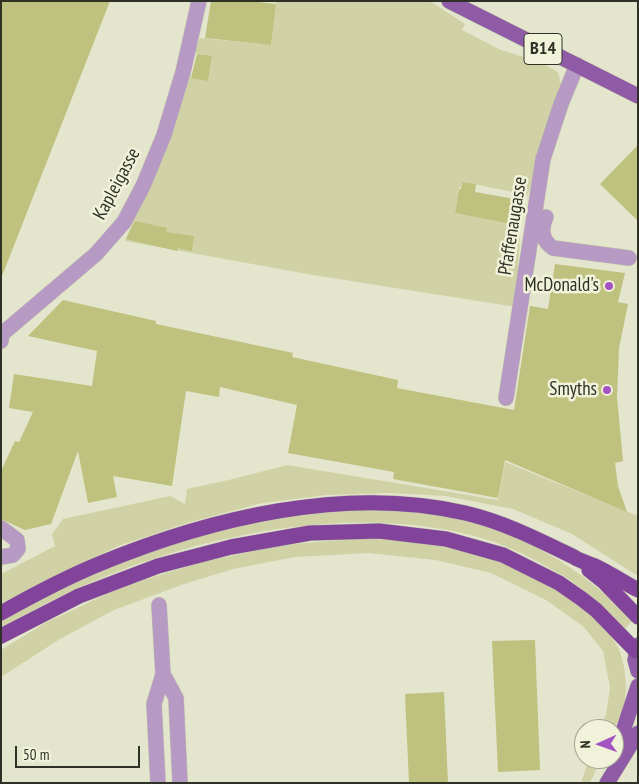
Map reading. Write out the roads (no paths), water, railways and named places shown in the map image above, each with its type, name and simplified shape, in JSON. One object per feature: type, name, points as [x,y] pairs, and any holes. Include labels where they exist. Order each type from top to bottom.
[{"type":"highway","points":[[1,613],[52,585],[98,564],[176,536],[226,521],[322,506],[392,504],[458,512],[514,528],[576,559],[594,565],[638,590]]},
{"type":"highway","points":[[1,636],[79,596],[158,566],[231,546],[310,533],[379,531],[446,539],[503,555],[559,583],[582,599],[637,648]]},
{"type":"highway","points":[[576,559],[604,582],[638,617]]},
{"type":"main road","name":"B14","points":[[449,1],[638,96]]},
{"type":"main road","points":[[637,648],[635,660],[638,671]]},
{"type":"main road","points":[[624,728],[638,686]]},
{"type":"main road","points":[[608,781],[638,733]]},
{"type":"street","name":"Kapleigasse","points":[[1,341],[2,334],[96,254],[124,222],[143,186],[164,135],[183,72],[199,1]]},
{"type":"street","name":"Pfaffenaugasse","points":[[506,398],[543,159],[561,104],[577,65]]},
{"type":"street","points":[[546,217],[543,224],[543,234],[546,243],[553,248],[629,258]]},
{"type":"street","points":[[1,528],[17,540],[18,549],[13,556],[1,556]]},
{"type":"street","points":[[158,783],[154,704],[163,674],[160,604]]},
{"type":"street","points":[[163,674],[176,698],[180,783]]},
{"type":"place","name":"McDonald's","points":[[609,286]]},
{"type":"place","name":"Smyths","points":[[607,390]]}]
